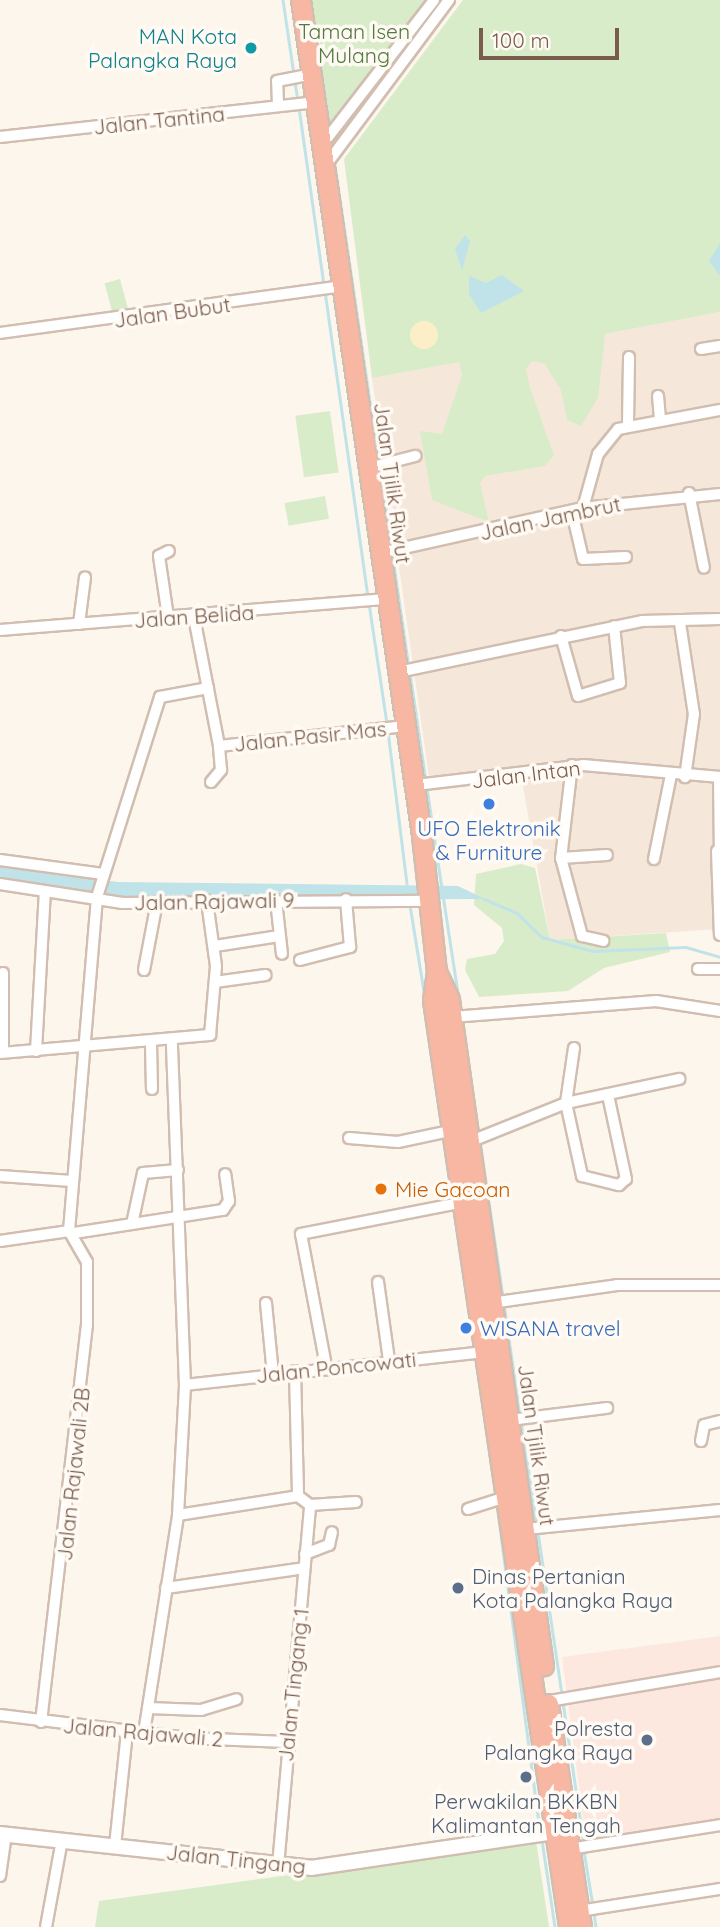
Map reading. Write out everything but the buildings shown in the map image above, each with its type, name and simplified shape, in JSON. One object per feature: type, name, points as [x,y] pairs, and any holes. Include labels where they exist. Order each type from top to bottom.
[{"type":"highway","name":"Jalan Tjilik Riwut","points":[[302,0],[416,785],[437,972],[452,1017],[486,1303],[487,1352],[581,1919]]},
{"type":"highway","name":"Jalan Tjilik Riwut","points":[[437,972],[433,1001],[464,1202],[510,1420],[526,1529],[545,1705],[554,1832],[569,1927]]},
{"type":"main road","name":"Jalan Tingang","points":[[3,1834],[278,1866],[323,1867],[554,1832]]},
{"type":"street","points":[[322,145],[434,0]]},
{"type":"street","points":[[325,166],[449,0]]},
{"type":"street","points":[[278,105],[277,81],[314,74]]},
{"type":"street","name":"Jalan Tantina","points":[[0,137],[317,102]]},
{"type":"street","name":"Jalan Bubut","points":[[0,333],[342,286]]},
{"type":"street","points":[[701,349],[720,346]]},
{"type":"street","points":[[628,423],[629,357]]},
{"type":"street","points":[[658,396],[660,419]]},
{"type":"street","points":[[583,508],[598,454],[628,423],[720,410]]},
{"type":"street","points":[[369,468],[415,456]]},
{"type":"street","points":[[689,493],[705,568]]},
{"type":"street","name":"Jalan Jambrut","points":[[381,553],[583,508],[689,493],[720,494]]},
{"type":"street","points":[[572,512],[583,559],[626,557]]},
{"type":"street","points":[[169,551],[159,556],[169,617]]},
{"type":"street","points":[[79,624],[85,577]]},
{"type":"street","name":"Jalan Belida","points":[[0,629],[194,617],[387,599]]},
{"type":"street","name":"Jalan Pasir Mas","points":[[194,617],[219,746],[406,726]]},
{"type":"street","points":[[398,672],[614,626],[720,619]]},
{"type":"street","points":[[680,623],[694,714],[685,778]]},
{"type":"street","points":[[561,636],[578,696],[620,683],[614,626]]},
{"type":"street","points":[[71,1232],[72,1181],[97,899],[160,697],[208,688]]},
{"type":"street","points":[[211,782],[221,770],[219,746]]},
{"type":"street","points":[[572,765],[561,858],[582,936],[603,941]]},
{"type":"street","name":"Jalan Intan","points":[[416,785],[572,765],[685,778],[720,777]]},
{"type":"street","points":[[654,859],[670,775]]},
{"type":"street","points":[[720,777],[720,935]]},
{"type":"street","points":[[561,858],[607,855]]},
{"type":"street","points":[[0,860],[103,877]]},
{"type":"street","name":"Jalan Rajawali 9","points":[[0,884],[97,899],[157,902],[346,899],[428,889]]},
{"type":"street","points":[[36,1051],[45,891]]},
{"type":"street","points":[[300,960],[350,947],[346,899]]},
{"type":"street","points":[[276,900],[282,954]]},
{"type":"street","points":[[3,974],[1,1052],[83,1050],[204,1038],[214,1030],[215,946],[207,901]]},
{"type":"street","points":[[144,970],[157,902]]},
{"type":"street","points":[[215,946],[279,936]]},
{"type":"street","points":[[698,969],[720,969]]},
{"type":"street","points":[[215,982],[266,975]]},
{"type":"street","points":[[452,1017],[656,1001],[720,1011]]},
{"type":"street","points":[[144,1733],[178,1515],[185,1385],[172,1040]]},
{"type":"street","points":[[151,1043],[152,1089]]},
{"type":"street","points":[[574,1048],[566,1103],[582,1176],[619,1185],[626,1179],[608,1094]]},
{"type":"street","points":[[468,1142],[566,1103],[679,1079]]},
{"type":"street","points":[[349,1138],[398,1142],[454,1130]]},
{"type":"street","points":[[132,1224],[143,1173],[178,1170]]},
{"type":"street","points":[[0,1241],[178,1218],[227,1208],[225,1174]]},
{"type":"street","points":[[0,1177],[72,1181]]},
{"type":"street","points":[[326,1366],[301,1234],[464,1202]]},
{"type":"street","name":"Jalan Rajawali 2B","points":[[41,1723],[87,1325],[87,1262],[71,1232]]},
{"type":"street","points":[[378,1282],[388,1360]]},
{"type":"street","points":[[486,1303],[617,1285],[720,1285]]},
{"type":"street","points":[[266,1303],[273,1374]]},
{"type":"street","name":"Jalan Poncowati","points":[[185,1385],[326,1366],[487,1352]]},
{"type":"street","points":[[295,1371],[298,1496]]},
{"type":"street","points":[[510,1420],[607,1408]]},
{"type":"street","points":[[701,1441],[704,1425],[720,1421]]},
{"type":"street","points":[[178,1515],[298,1496],[310,1505],[356,1502]]},
{"type":"street","points":[[468,1509],[509,1496]]},
{"type":"street","name":"Jalan Tingang 1","points":[[278,1866],[310,1505]]},
{"type":"street","points":[[526,1529],[720,1510]]},
{"type":"street","points":[[305,1554],[328,1545],[332,1532]]},
{"type":"street","points":[[166,1588],[304,1567]]},
{"type":"street","points":[[545,1705],[720,1672]]},
{"type":"street","points":[[148,1708],[201,1710],[236,1699]]},
{"type":"street","name":"Jalan Rajawali 2","points":[[0,1715],[41,1723],[144,1733],[287,1742]]},
{"type":"street","points":[[115,1846],[127,1731]]},
{"type":"street","points":[[569,1849],[720,1825]]},
{"type":"street","points":[[0,1876],[3,1834]]},
{"type":"street","points":[[46,1927],[62,1840]]},
{"type":"street","points":[[581,1919],[720,1889]]},
{"type":"shaded area","points":[[720,312],[720,929],[550,940],[522,781],[431,791],[372,378]]},
{"type":"shaded area","name":"Polresta Palangka Raya","points":[[720,1636],[720,1822],[586,1840],[562,1657]]},
{"type":"green space","name":"Taman Isen Mulang","points":[[305,0],[439,0],[327,156]]},
{"type":"green space","points":[[463,0],[720,0],[720,312],[605,334],[598,398],[581,426],[567,420],[561,390],[544,363],[532,361],[526,369],[530,388],[554,455],[545,466],[485,476],[480,483],[489,522],[432,500],[420,431],[442,434],[462,375],[459,362],[372,378],[344,159]]},
{"type":"green space","points":[[120,279],[129,312],[113,316],[105,283]]},
{"type":"green space","points":[[330,411],[339,472],[304,477],[295,416]]},
{"type":"green space","points":[[325,496],[329,519],[289,526],[285,503]]},
{"type":"green space","points":[[521,864],[535,868],[550,940],[666,933],[670,952],[604,968],[568,991],[479,997],[465,970],[467,959],[495,954],[504,941],[502,928],[474,905],[476,874]]},
{"type":"green space","points":[[536,1841],[549,1927],[95,1927],[99,1901]]},
{"type":"sand","points":[[424,321],[434,325],[438,335],[434,345],[424,349],[414,345],[410,335],[414,325]]},
{"type":"water","points":[[465,235],[470,241],[462,271],[455,249]]},
{"type":"water","points":[[720,243],[720,276],[709,261]]},
{"type":"water","points":[[502,275],[524,291],[481,313],[469,294],[469,276],[486,283]]},
{"type":"water","points":[[0,866],[118,882],[458,886],[485,899],[120,900],[0,881]]},
{"type":"waterway","points":[[283,0],[298,101]]},
{"type":"waterway","points":[[311,0],[330,130]]},
{"type":"waterway","points":[[299,107],[324,284]]},
{"type":"waterway","points":[[331,137],[333,151]]},
{"type":"waterway","points":[[334,158],[379,463]]},
{"type":"waterway","points":[[325,291],[368,596]]},
{"type":"waterway","points":[[380,469],[409,667]]},
{"type":"waterway","points":[[369,603],[387,724]]},
{"type":"waterway","points":[[410,673],[426,781]]},
{"type":"waterway","points":[[388,731],[407,884]]},
{"type":"waterway","points":[[427,788],[442,888]]},
{"type":"waterway","points":[[443,895],[459,999]]},
{"type":"waterway","points":[[484,899],[517,913],[542,937],[593,951],[686,947],[720,957]]},
{"type":"waterway","points":[[410,905],[425,998]]},
{"type":"waterway","points":[[462,1023],[479,1134]]},
{"type":"waterway","points":[[480,1141],[503,1297]]},
{"type":"waterway","points":[[504,1304],[520,1415]]},
{"type":"waterway","points":[[483,1403],[496,1497]]},
{"type":"waterway","points":[[521,1421],[537,1525]]},
{"type":"waterway","points":[[497,1504],[540,1830]]},
{"type":"waterway","points":[[538,1532],[562,1695]]},
{"type":"waterway","points":[[563,1702],[584,1844]]},
{"type":"waterway","points":[[542,1840],[555,1927]]},
{"type":"waterway","points":[[584,1851],[593,1906]]},
{"type":"waterway","points":[[594,1913],[596,1927]]},
{"type":"place","name":"MAN Kota Palangka Raya","points":[[251,48]]},
{"type":"place","name":"UFO Elektronik & Furniture","points":[[489,804]]},
{"type":"place","name":"Mie Gacoan","points":[[381,1189]]},
{"type":"place","name":"WISANA travel","points":[[466,1328]]},
{"type":"place","name":"Dinas Pertanian Kota Palangka Raya","points":[[458,1588]]},
{"type":"place","name":"Polresta Palangka Raya","points":[[647,1740]]},
{"type":"place","name":"Perwakilan BKKBN Kalimantan Tengah","points":[[526,1777]]}]
